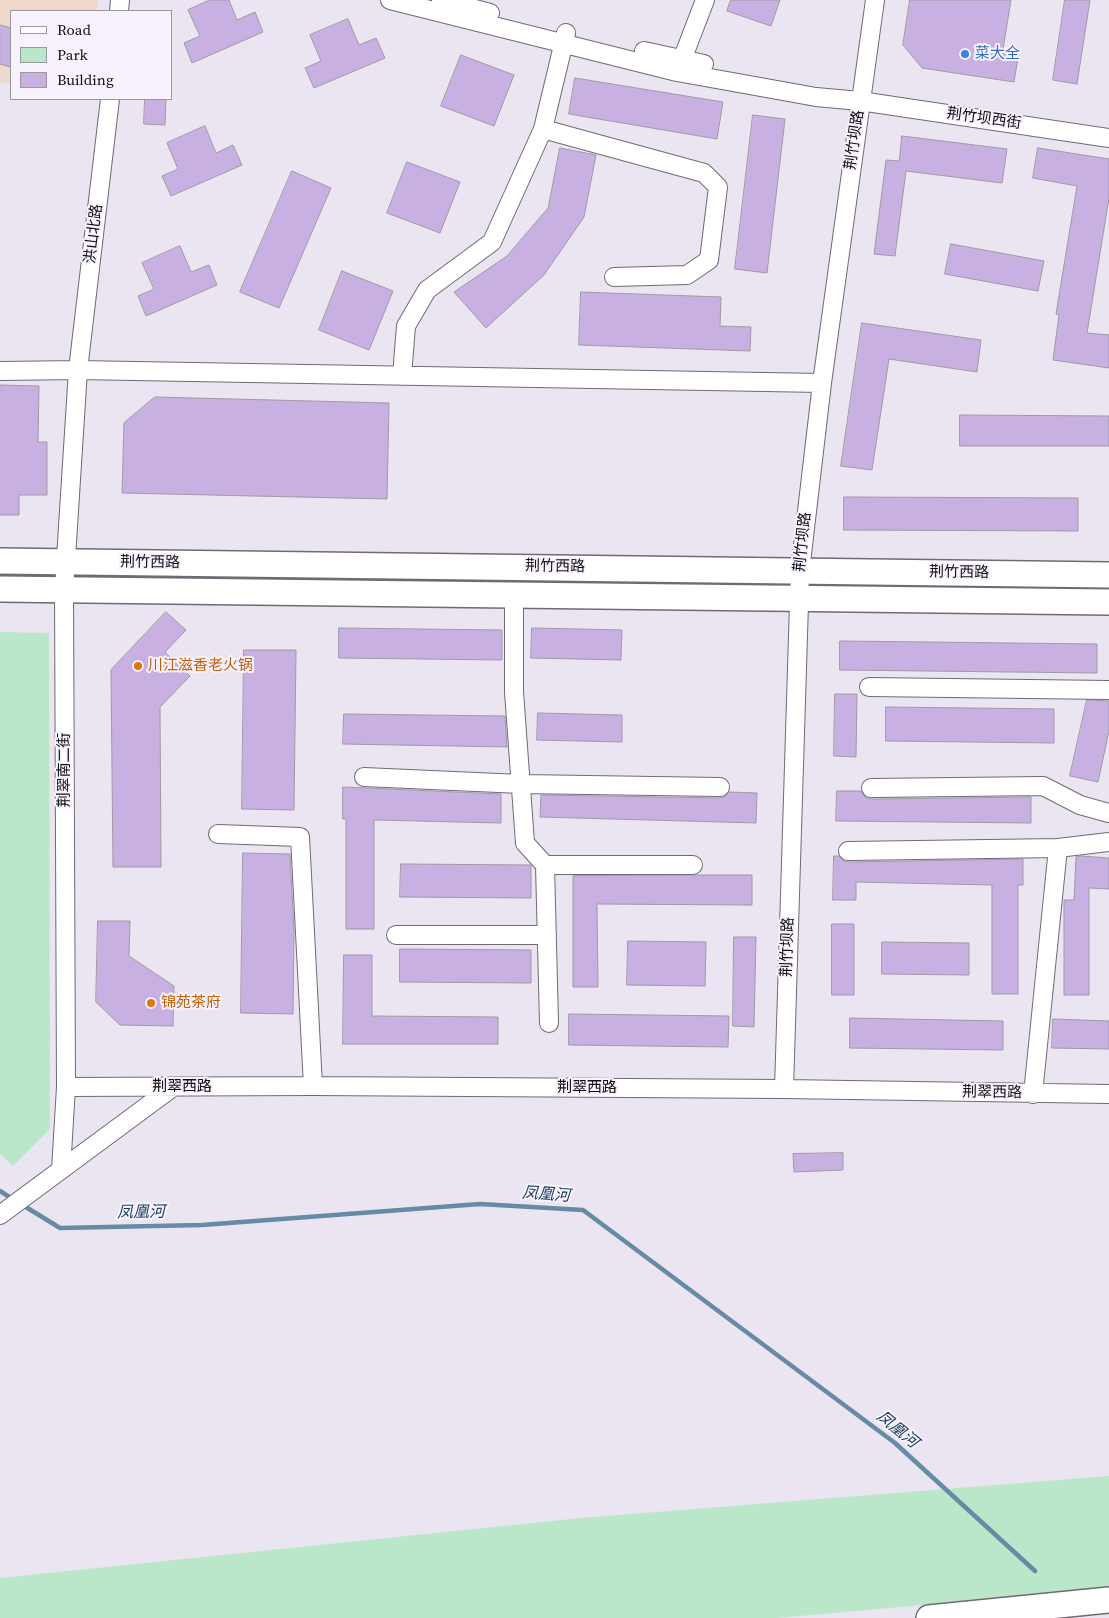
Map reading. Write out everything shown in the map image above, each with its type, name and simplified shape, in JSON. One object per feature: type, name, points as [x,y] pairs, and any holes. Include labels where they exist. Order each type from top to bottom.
[{"type":"main road","name":"荆竹西路","points":[[0,561],[1109,575]]},
{"type":"main road","name":"荆竹西路","points":[[0,588],[1109,602]]},
{"type":"main road","points":[[929,1618],[1109,1600]]},
{"type":"street","points":[[390,0],[566,38],[814,85],[860,101]]},
{"type":"street","points":[[441,0],[677,72],[816,97],[860,101]]},
{"type":"street","points":[[682,60],[705,0]]},
{"type":"street","name":"荆竹坝路","points":[[784,1089],[800,571],[822,383],[875,0]]},
{"type":"street","points":[[402,376],[406,326],[427,290],[492,242],[543,129],[566,38]]},
{"type":"street","name":"洪山北路","points":[[78,370],[110,100]]},
{"type":"street","name":"荆竹坝西街","points":[[860,101],[1109,138]]},
{"type":"street","points":[[543,129],[704,173],[718,187],[709,260],[687,275],[614,277]]},
{"type":"street","points":[[0,370],[822,383]]},
{"type":"street","name":"荆翠南二街","points":[[62,1170],[66,1088],[64,589],[78,370]]},
{"type":"street","points":[[514,594],[514,692],[525,844],[545,865],[549,1022]]},
{"type":"street","points":[[869,688],[1109,690]]},
{"type":"street","points":[[364,777],[521,784],[720,787]]},
{"type":"street","points":[[871,788],[1043,786],[1080,805],[1109,813]]},
{"type":"street","points":[[218,834],[300,837],[313,1086]]},
{"type":"street","points":[[848,850],[1058,848],[1108,839]]},
{"type":"street","points":[[1033,1094],[1058,848]]},
{"type":"street","points":[[545,865],[693,865]]},
{"type":"street","points":[[396,935],[547,935]]},
{"type":"street","name":"荆翠西路","points":[[66,1088],[313,1086],[784,1089],[1109,1094]]},
{"type":"street","points":[[0,1215],[174,1087]]},
{"type":"shaded area","points":[[0,0],[98,0],[97,10],[10,10],[10,84],[0,82]]},
{"type":"green space","points":[[0,632],[49,633],[50,1129],[13,1166],[0,1154]]},
{"type":"green space","points":[[1109,1476],[1109,1588],[778,1618],[0,1618],[0,1578],[581,1518]]},
{"type":"building","points":[[210,0],[229,0],[237,20],[255,12],[263,32],[192,63],[184,43],[200,36],[188,10]]},
{"type":"building","points":[[731,0],[780,0],[771,26],[727,11]]},
{"type":"building","points":[[910,0],[1011,0],[1003,49],[1019,52],[1014,82],[922,68],[903,45]]},
{"type":"building","points":[[1065,0],[1090,0],[1077,84],[1053,80]]},
{"type":"building","points":[[348,19],[359,45],[376,38],[385,58],[314,88],[305,68],[321,61],[310,35]]},
{"type":"building","points":[[0,25],[10,28],[10,67],[0,64]]},
{"type":"building","points":[[461,55],[514,75],[494,126],[441,106]]},
{"type":"building","points":[[575,78],[723,102],[717,139],[569,114]]},
{"type":"building","points":[[145,100],[166,100],[165,125],[144,124]]},
{"type":"building","points":[[753,115],[785,119],[767,273],[735,269]]},
{"type":"building","points":[[205,126],[216,153],[233,145],[242,165],[171,196],[162,176],[178,169],[167,143]]},
{"type":"building","points":[[902,136],[1007,149],[1002,183],[906,171],[895,256],[874,254],[886,160],[899,161]]},
{"type":"building","points":[[560,148],[596,155],[584,217],[544,275],[486,328],[454,292],[507,256],[548,208]]},
{"type":"building","points":[[1038,148],[1109,159],[1109,198],[1087,333],[1109,335],[1109,368],[1053,360],[1059,315],[1056,314],[1077,186],[1033,178]]},
{"type":"building","points":[[407,162],[460,182],[440,233],[387,213]]},
{"type":"building","points":[[292,171],[331,188],[279,308],[240,292]]},
{"type":"building","points":[[951,244],[1044,261],[1038,291],[945,274]]},
{"type":"building","points":[[180,246],[191,272],[209,265],[217,285],[146,316],[138,296],[154,289],[142,263]]},
{"type":"building","points":[[342,271],[393,291],[369,350],[319,330]]},
{"type":"building","points":[[581,292],[721,297],[720,326],[751,327],[750,351],[579,345]]},
{"type":"building","points":[[862,323],[981,340],[977,372],[889,359],[872,470],[841,466]]},
{"type":"building","points":[[0,385],[39,386],[38,442],[47,442],[47,495],[19,495],[19,515],[0,515]]},
{"type":"building","points":[[155,397],[389,403],[387,499],[122,493],[124,423]]},
{"type":"building","points":[[960,415],[1109,416],[1109,446],[960,446]]},
{"type":"building","points":[[844,497],[1078,498],[1078,531],[844,530]]},
{"type":"building","points":[[166,612],[186,630],[165,652],[190,676],[160,707],[161,867],[113,867],[111,670]]},
{"type":"building","points":[[339,628],[502,630],[502,660],[339,658]]},
{"type":"building","points":[[532,628],[622,630],[621,660],[531,658]]},
{"type":"building","points":[[840,641],[1097,644],[1097,673],[840,670]]},
{"type":"building","points":[[244,650],[296,650],[294,810],[242,809]]},
{"type":"building","points":[[835,694],[857,694],[856,757],[834,756]]},
{"type":"building","points":[[1087,700],[1109,701],[1109,731],[1098,782],[1070,776]]},
{"type":"building","points":[[886,707],[1054,709],[1054,743],[886,741]]},
{"type":"building","points":[[538,713],[622,715],[622,742],[537,740]]},
{"type":"building","points":[[344,714],[505,716],[507,747],[343,744]]},
{"type":"building","points":[[343,787],[501,794],[501,823],[374,820],[374,929],[346,929],[346,819],[343,819]]},
{"type":"building","points":[[837,791],[861,791],[865,797],[871,799],[1031,797],[1031,823],[836,821]]},
{"type":"building","points":[[729,792],[757,793],[756,823],[540,817],[541,795],[720,798],[726,796]]},
{"type":"building","points":[[243,853],[290,854],[294,931],[293,1014],[241,1013]]},
{"type":"building","points":[[834,856],[839,856],[842,860],[848,862],[1023,859],[1023,885],[1018,885],[1018,994],[992,994],[992,885],[856,882],[856,900],[833,900]]},
{"type":"building","points":[[1076,857],[1109,858],[1109,889],[1089,888],[1089,995],[1064,995],[1064,900],[1074,900]]},
{"type":"building","points":[[401,864],[531,865],[531,898],[400,897]]},
{"type":"building","points":[[752,875],[752,905],[597,904],[598,987],[573,987],[573,876]]},
{"type":"building","points":[[98,921],[130,921],[129,956],[174,986],[173,1026],[120,1025],[96,1002]]},
{"type":"building","points":[[832,924],[854,924],[854,995],[832,995]]},
{"type":"building","points":[[734,937],[756,937],[754,1027],[733,1026]]},
{"type":"building","points":[[628,941],[706,942],[705,986],[627,985]]},
{"type":"building","points":[[882,942],[969,943],[969,975],[882,974]]},
{"type":"building","points":[[400,949],[531,950],[531,983],[400,982]]},
{"type":"building","points":[[344,955],[372,955],[372,1016],[498,1017],[498,1044],[343,1044]]},
{"type":"building","points":[[569,1014],[729,1016],[728,1047],[569,1045]]},
{"type":"building","points":[[850,1018],[1003,1021],[1003,1050],[850,1048]]},
{"type":"building","points":[[1053,1019],[1109,1021],[1109,1049],[1052,1048]]},
{"type":"building","points":[[843,1153],[843,1170],[794,1172],[793,1154]]},
{"type":"waterway","name":"凤凰河","points":[[0,1191],[14,1200]]},
{"type":"waterway","name":"凤凰河","points":[[21,1204],[60,1228],[202,1225],[480,1204],[583,1210],[895,1443],[1035,1571]]},
{"type":"place","name":"菜大全","points":[[965,54]]},
{"type":"place","name":"川江滋香老火锅","points":[[138,666]]},
{"type":"place","name":"锦苑茶府","points":[[151,1003]]}]
